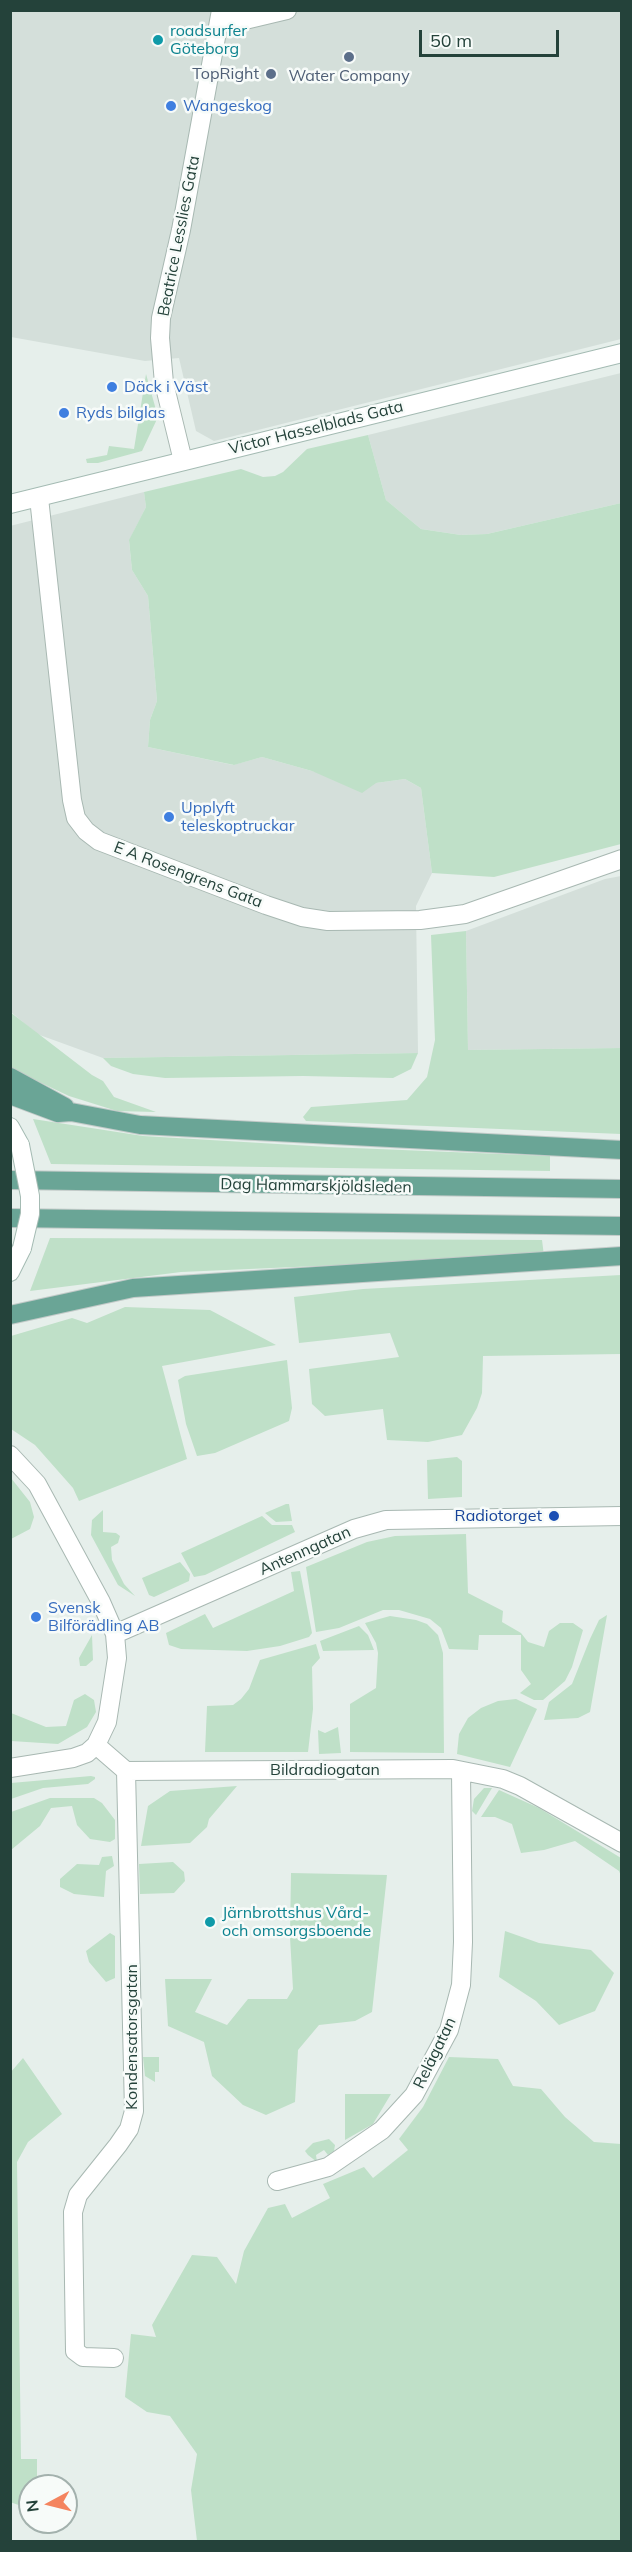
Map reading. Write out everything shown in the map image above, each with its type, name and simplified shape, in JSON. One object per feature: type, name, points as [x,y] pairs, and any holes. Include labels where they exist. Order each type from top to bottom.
[{"type":"main road","points":[[10,1077],[61,1103],[71,1112]]},
{"type":"main road","points":[[10,1095],[58,1113],[71,1112],[140,1125],[621,1150]]},
{"type":"main road","name":"Dag Hammarskjöldsleden","points":[[10,1180],[621,1189]]},
{"type":"main road","points":[[10,1218],[621,1226]]},
{"type":"main road","points":[[11,1315],[133,1288],[621,1256]]},
{"type":"street","points":[[221,14],[245,20],[287,10]]},
{"type":"street","name":"Beatrice Lesslies Gata","points":[[183,461],[164,383],[160,338],[161,318],[181,231],[221,14]]},
{"type":"street","name":"Victor Hasselblads Gata","points":[[10,504],[621,353]]},
{"type":"street","name":"E A Rosengrens Gata","points":[[39,498],[72,800],[76,818],[86,831],[99,841],[266,905],[303,917],[328,921],[420,920],[465,914],[621,859]]},
{"type":"street","points":[[10,1127],[20,1144],[29,1179],[30,1196],[30,1214],[22,1248],[10,1272]]},
{"type":"street","points":[[10,1455],[37,1484],[101,1602],[115,1634],[117,1658],[107,1722],[96,1745],[87,1753],[73,1758],[16,1764]]},
{"type":"street","name":"Antenngatan","points":[[115,1634],[354,1529],[386,1520],[621,1516]]},
{"type":"street","points":[[96,1745],[126,1772]]},
{"type":"street","name":"Bildradiogatan","points":[[126,1772],[453,1769],[460,1773],[503,1779],[520,1786],[621,1844]]},
{"type":"street","name":"Kondensatorsgatan","points":[[114,2358],[83,2357],[75,2351],[73,2212],[78,2195],[129,2129],[134,2111],[129,1799],[126,1772]]},
{"type":"street","name":"Relägatan","points":[[277,2181],[328,2168],[382,2130],[414,2095],[449,2030],[461,1985],[460,1773]]},
{"type":"shaded area","points":[[10,11],[621,11],[621,339],[214,441],[196,431],[179,358],[145,361],[11,337]]},
{"type":"shaded area","points":[[621,373],[621,503],[487,534],[461,535],[421,529],[386,500],[368,435]]},
{"type":"shaded area","points":[[144,492],[146,507],[129,541],[132,570],[148,596],[157,701],[150,720],[148,747],[233,765],[262,757],[312,771],[376,783],[405,779],[421,788],[432,873],[416,906],[418,1053],[103,1058],[37,1034],[11,1012],[10,526]]},
{"type":"shaded area","points":[[621,876],[621,1048],[468,1050],[466,931],[605,879]]},
{"type":"green space","points":[[146,374],[158,417],[142,451],[98,463],[87,463],[86,459],[107,455],[109,446],[134,449]]},
{"type":"green space","points":[[368,435],[386,500],[421,529],[461,535],[487,534],[621,503],[621,844],[494,877],[432,873],[421,788],[405,779],[376,783],[362,793],[312,771],[262,757],[234,765],[148,747],[150,720],[157,701],[148,596],[132,570],[129,540],[146,507],[144,492],[241,469],[263,477],[275,476],[283,472],[307,449]]},
{"type":"green space","points":[[466,931],[468,1050],[621,1048],[621,1134],[306,1121],[303,1117],[311,1107],[407,1100],[427,1077],[435,1040],[431,935]]},
{"type":"green space","points":[[10,1012],[103,1081],[114,1097],[156,1112],[117,1111],[69,1096],[16,1071],[11,1067]]},
{"type":"green space","points":[[418,1053],[411,1069],[393,1078],[303,1076],[165,1078],[133,1074],[111,1066],[103,1058]]},
{"type":"green space","points":[[33,1119],[143,1136],[328,1147],[550,1156],[550,1171],[51,1164]]},
{"type":"green space","points":[[50,1238],[542,1240],[544,1256],[181,1272],[30,1291]]},
{"type":"green space","points":[[621,1275],[621,1354],[483,1356],[482,1393],[477,1408],[462,1435],[428,1442],[387,1440],[383,1409],[325,1416],[312,1404],[309,1369],[399,1357],[390,1333],[299,1343],[294,1297],[363,1289]]},
{"type":"green space","points":[[125,1307],[210,1310],[276,1345],[162,1366],[187,1459],[79,1501],[73,1488],[35,1445],[11,1429],[11,1336],[72,1318],[87,1323]]},
{"type":"green space","points":[[287,1360],[292,1408],[289,1421],[215,1453],[197,1456],[186,1424],[178,1380],[185,1376]]},
{"type":"green space","points":[[457,1457],[462,1461],[462,1497],[428,1499],[427,1460]]},
{"type":"green space","points":[[11,1478],[30,1502],[34,1517],[30,1529],[11,1539]]},
{"type":"green space","points":[[289,1504],[292,1521],[276,1522],[265,1513]]},
{"type":"green space","points":[[103,1510],[103,1532],[116,1533],[120,1536],[118,1543],[111,1547],[112,1560],[124,1584],[135,1596],[118,1585],[91,1535],[92,1520]]},
{"type":"green space","points":[[262,1516],[272,1525],[292,1525],[295,1532],[205,1575],[194,1577],[181,1553]]},
{"type":"green space","points":[[466,1534],[468,1593],[503,1611],[502,1622],[521,1633],[528,1642],[544,1647],[549,1631],[560,1623],[573,1623],[583,1630],[572,1667],[565,1681],[543,1700],[534,1700],[520,1693],[531,1684],[521,1670],[521,1635],[479,1635],[478,1650],[449,1649],[441,1628],[430,1619],[399,1610],[383,1610],[339,1628],[316,1632],[306,1567],[367,1542],[395,1536]]},
{"type":"green space","points":[[180,1562],[190,1574],[189,1581],[154,1597],[149,1595],[142,1578]]},
{"type":"green space","points":[[300,1571],[312,1633],[309,1637],[280,1646],[247,1651],[181,1649],[169,1645],[166,1633],[205,1614],[213,1628],[294,1591],[291,1572]]},
{"type":"green space","points":[[607,1615],[590,1712],[578,1718],[544,1720],[549,1702],[572,1684],[599,1620]]},
{"type":"green space","points":[[390,1616],[427,1624],[438,1635],[443,1653],[444,1753],[350,1752],[350,1704],[376,1688],[378,1653],[376,1643],[365,1623]]},
{"type":"green space","points":[[359,1626],[368,1635],[374,1650],[323,1651],[320,1641]]},
{"type":"green space","points":[[92,1635],[93,1660],[86,1666],[80,1666],[79,1658]]},
{"type":"green space","points":[[316,1644],[320,1658],[312,1667],[313,1709],[308,1752],[205,1752],[207,1706],[233,1705],[241,1699],[249,1689],[260,1660]]},
{"type":"green space","points":[[85,1694],[94,1700],[96,1712],[87,1727],[58,1744],[11,1741],[11,1713],[46,1727],[66,1726],[74,1700]]},
{"type":"green space","points":[[516,1699],[537,1709],[510,1767],[457,1754],[459,1734],[468,1718],[481,1708],[498,1701]]},
{"type":"green space","points":[[338,1727],[341,1753],[319,1754],[318,1730],[325,1733]]},
{"type":"green space","points":[[91,1776],[95,1779],[88,1784],[43,1788],[11,1799],[11,1783]]},
{"type":"green space","points":[[237,1786],[209,1819],[207,1827],[190,1843],[141,1846],[148,1806],[170,1791]]},
{"type":"green space","points":[[484,1788],[492,1788],[476,1815],[472,1811],[474,1799]]},
{"type":"green space","points":[[499,1790],[539,1808],[621,1858],[621,1876],[619,1871],[575,1841],[544,1850],[521,1853],[512,1824],[495,1817],[481,1817]]},
{"type":"green space","points":[[50,1798],[94,1798],[102,1803],[115,1820],[115,1839],[110,1842],[90,1839],[77,1825],[72,1806],[51,1808],[40,1826],[11,1850],[11,1812]]},
{"type":"green space","points":[[112,1856],[114,1866],[106,1871],[104,1897],[74,1894],[60,1887],[60,1879],[77,1864],[99,1865],[102,1857]]},
{"type":"green space","points":[[173,1862],[184,1872],[185,1881],[174,1893],[140,1894],[139,1864]]},
{"type":"green space","points":[[291,1873],[387,1875],[372,2012],[355,2021],[319,2025],[298,2050],[295,2102],[266,2115],[243,2105],[212,2076],[204,2042],[168,2026],[165,1979],[212,1979],[195,2012],[227,2025],[248,1999],[287,1999],[293,1989],[290,1937]]},
{"type":"green space","points":[[505,1931],[539,1943],[591,1950],[614,1973],[595,2011],[559,2025],[536,2001],[499,1977]]},
{"type":"green space","points":[[110,1933],[115,1936],[115,1978],[106,1982],[89,1962],[86,1951]]},
{"type":"green space","points":[[143,2057],[159,2057],[159,2072],[155,2072],[155,2082],[145,2076]]},
{"type":"green space","points":[[449,2057],[498,2059],[513,2086],[541,2089],[565,2117],[594,2142],[621,2144],[621,2541],[197,2541],[191,2490],[197,2454],[170,2416],[147,2412],[125,2397],[131,2334],[156,2337],[152,2325],[192,2255],[217,2257],[236,2284],[244,2251],[268,2208],[285,2204],[292,2218],[330,2198],[323,2184],[364,2167],[373,2178],[408,2150],[399,2139],[423,2107]]},
{"type":"green space","points":[[23,2058],[62,2114],[28,2142],[17,2162],[21,2459],[37,2459],[37,2474],[18,2474],[18,2505],[10,2502],[10,2073]]},
{"type":"green space","points":[[345,2094],[391,2094],[373,2124],[345,2140]]},
{"type":"green space","points":[[329,2139],[335,2145],[334,2151],[328,2155],[324,2150],[316,2155],[317,2162],[305,2151],[313,2143]]},
{"type":"place","name":"roadsurfer Göteborg","points":[[158,40]]},
{"type":"place","name":"Water Company","points":[[349,57]]},
{"type":"place","name":"TopRight","points":[[271,74]]},
{"type":"place","name":"Wangeskog","points":[[171,106]]},
{"type":"place","name":"Däck i Väst","points":[[112,387]]},
{"type":"place","name":"Ryds bilglas","points":[[64,413]]},
{"type":"place","name":"Upplyft teleskoptruckar","points":[[169,817]]},
{"type":"place","name":"Radiotorget","points":[[554,1516]]},
{"type":"place","name":"Svensk Bilförädling AB","points":[[36,1617]]},
{"type":"place","name":"Järnbrottshus Vård- och omsorgsboende","points":[[210,1922]]}]
